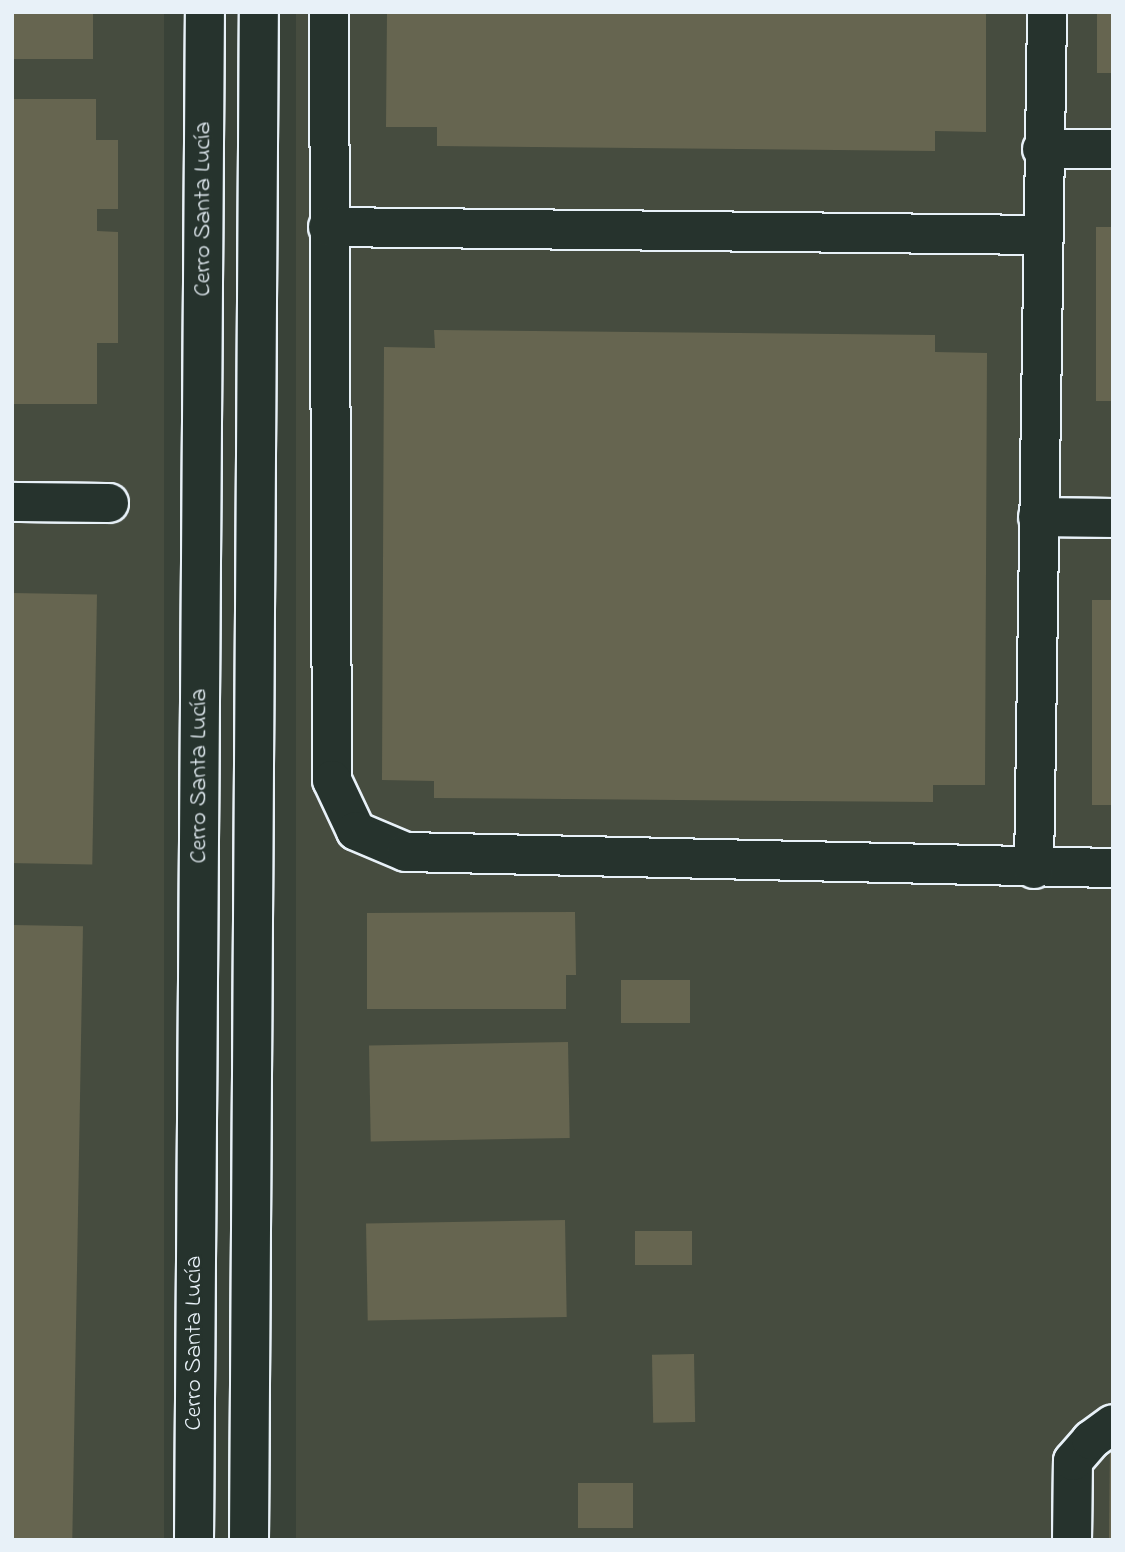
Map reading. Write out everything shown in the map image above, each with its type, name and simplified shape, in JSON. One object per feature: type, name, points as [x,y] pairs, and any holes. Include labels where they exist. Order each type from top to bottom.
[{"type":"street","name":"Cerro Santa Lucía","points":[[194,1540],[205,12]]},
{"type":"street","points":[[249,1540],[259,12]]},
{"type":"street","points":[[329,12],[332,780],[356,831],[406,852],[1034,869],[1113,868]]},
{"type":"street","points":[[1034,869],[1042,149],[1047,12]]},
{"type":"street","points":[[1042,149],[1113,149]]},
{"type":"street","points":[[328,227],[1042,235]]},
{"type":"street","points":[[12,502],[109,503]]},
{"type":"street","points":[[1038,517],[1113,518]]},
{"type":"street","points":[[1072,1540],[1073,1461],[1091,1440],[1113,1424]]},
{"type":"shaded area","points":[[12,12],[164,12],[164,1540],[12,1540]]},
{"type":"shaded area","points":[[296,12],[1113,12],[1113,1540],[296,1540]]},
{"type":"building","points":[[12,12],[93,12],[93,59],[12,59]]},
{"type":"building","points":[[387,12],[986,12],[986,132],[935,131],[935,151],[437,146],[437,127],[386,127]]},
{"type":"building","points":[[1097,12],[1113,12],[1113,73],[1097,73]]},
{"type":"building","points":[[12,99],[96,99],[96,140],[118,140],[118,209],[97,209],[97,231],[118,232],[118,343],[97,343],[97,404],[12,404]]},
{"type":"building","points":[[1096,227],[1113,227],[1113,401],[1096,401]]},
{"type":"building","points":[[434,330],[935,335],[935,352],[987,353],[985,785],[933,785],[933,802],[434,798],[434,781],[382,780],[384,347],[435,348]]},
{"type":"building","points":[[12,593],[97,594],[92,864],[12,863]]},
{"type":"building","points":[[1092,600],[1113,600],[1113,805],[1092,805]]},
{"type":"building","points":[[575,912],[576,975],[566,975],[566,1009],[367,1009],[367,913]]},
{"type":"building","points":[[12,925],[83,926],[72,1540],[12,1540]]},
{"type":"building","points":[[621,980],[690,980],[690,1023],[621,1023]]},
{"type":"building","points":[[568,1042],[570,1138],[371,1141],[369,1045]]},
{"type":"building","points":[[565,1220],[567,1317],[368,1320],[366,1223]]},
{"type":"building","points":[[635,1231],[692,1231],[692,1265],[635,1265]]},
{"type":"building","points":[[694,1354],[695,1422],[653,1423],[652,1355]]},
{"type":"building","points":[[1110,1445],[1113,1446],[1113,1540],[1109,1540]]},
{"type":"building","points":[[578,1483],[633,1483],[633,1528],[578,1528]]}]
